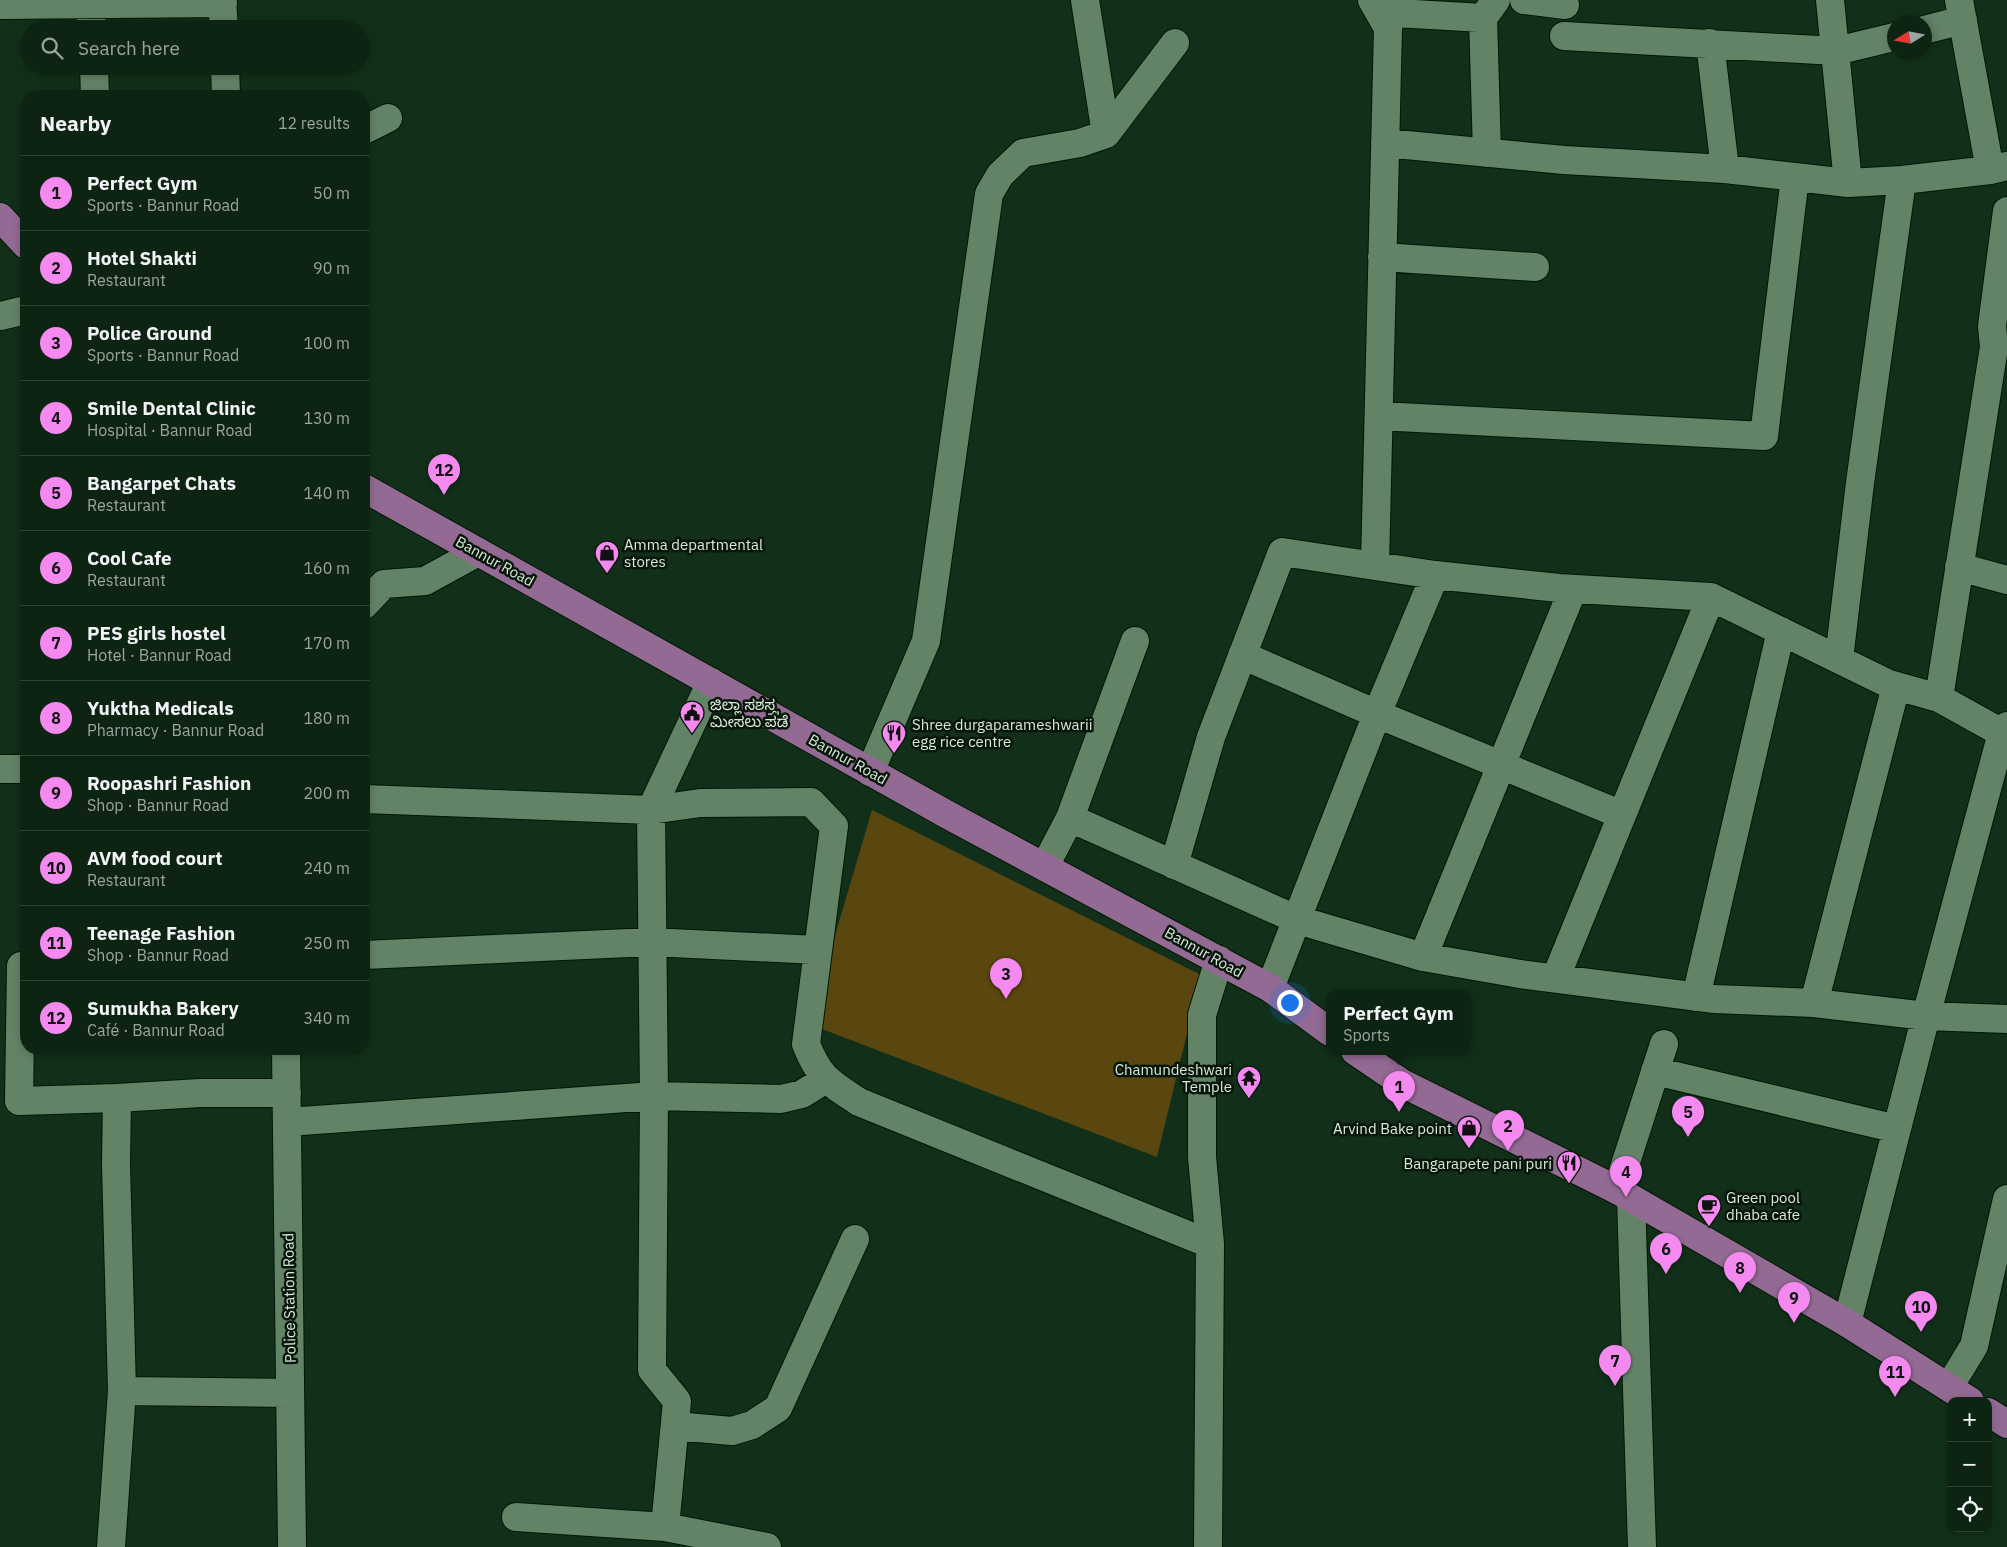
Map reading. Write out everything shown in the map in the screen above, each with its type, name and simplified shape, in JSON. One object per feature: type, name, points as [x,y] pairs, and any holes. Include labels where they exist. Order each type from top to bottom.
[{"type":"main road","points":[[0,217],[20,239]]},
{"type":"main road","name":"Bannur Road","points":[[370,491],[870,772],[1270,988],[1326,1029]]},
{"type":"main road","points":[[1362,1055],[1402,1083],[1624,1194],[1847,1323],[1959,1394]]},
{"type":"main road","points":[[1992,1415],[2007,1424]]},
{"type":"street","points":[[1085,0],[1106,134]]},
{"type":"street","points":[[1524,0],[1565,5]]},
{"type":"street","points":[[1830,0],[1848,183]]},
{"type":"street","points":[[0,5],[91,17],[223,11]]},
{"type":"street","points":[[1375,6],[1490,9],[1487,153]]},
{"type":"street","points":[[1375,6],[1388,28],[1375,565]]},
{"type":"street","points":[[1385,143],[1487,153],[1725,170],[1848,183],[1902,180],[1998,168],[1961,10],[1932,26]]},
{"type":"street","points":[[1564,36],[1710,42],[1836,51],[1887,39]]},
{"type":"street","points":[[1710,42],[1725,170]]},
{"type":"street","points":[[870,772],[926,641],[988,194],[1000,175],[1022,153],[1080,143],[1106,134],[1175,44]]},
{"type":"street","points":[[94,75],[95,90]]},
{"type":"street","points":[[225,75],[226,90]]},
{"type":"street","points":[[370,127],[388,118]]},
{"type":"street","points":[[1378,416],[1764,436],[1795,177]]},
{"type":"street","points":[[1839,659],[1860,483],[1902,180]]},
{"type":"street","points":[[1939,698],[1959,567],[2000,348],[1992,326],[2007,211]]},
{"type":"street","points":[[1382,257],[1535,267]]},
{"type":"street","points":[[0,316],[20,311]]},
{"type":"street","points":[[370,599],[384,584],[425,581],[478,552]]},
{"type":"street","points":[[1174,865],[1211,737],[1282,552],[1375,565],[1435,576],[1573,589],[1711,596],[1896,686],[1939,698],[2005,730],[1926,1016],[1847,1323]]},
{"type":"street","points":[[1959,567],[2007,580]]},
{"type":"street","points":[[1270,988],[1377,714],[1435,576]]},
{"type":"street","points":[[1423,957],[1573,589]]},
{"type":"street","points":[[1556,977],[1711,596]]},
{"type":"street","points":[[1696,997],[1781,631]]},
{"type":"street","points":[[1045,866],[1070,818],[1134,641]]},
{"type":"street","points":[[1242,655],[1377,714],[1502,764],[1622,816]]},
{"type":"street","points":[[665,1527],[678,1401],[652,1370],[654,1096],[651,810],[711,682]]},
{"type":"street","points":[[1814,1003],[1896,686]]},
{"type":"street","points":[[0,769],[20,769]]},
{"type":"street","points":[[370,800],[651,810],[700,803],[811,802],[834,826],[806,1044],[815,1067],[826,1079],[859,1102],[1210,1244]]},
{"type":"street","points":[[1070,818],[1298,920],[1423,957],[1520,974],[1556,977],[1696,997],[1814,1003],[1926,1016],[2007,1019]]},
{"type":"street","points":[[370,955],[651,942],[817,950]]},
{"type":"street","points":[[1208,1547],[1210,1244],[1202,1157],[1202,1015],[1219,960]]},
{"type":"street","points":[[16,966],[19,1101],[200,1094],[287,1093]]},
{"type":"street","points":[[1642,1547],[1624,1194],[1655,1071],[1664,1044]]},
{"type":"street","name":"Police Station Road","points":[[286,1055],[292,1547]]},
{"type":"street","points":[[1655,1071],[1897,1129]]},
{"type":"street","points":[[287,1122],[654,1096],[780,1099],[802,1094],[826,1079]]},
{"type":"street","points":[[111,1547],[122,1391],[116,1164],[117,1098]]},
{"type":"street","points":[[1959,1394],[1974,1346],[2007,1199]]},
{"type":"street","points":[[675,1426],[732,1431],[752,1425],[778,1408],[856,1239]]},
{"type":"street","points":[[122,1391],[290,1393]]},
{"type":"street","points":[[516,1517],[665,1527],[767,1547]]},
{"type":"shaded area","points":[[872,810],[1201,975],[1157,1157],[809,1024]]},
{"type":"place","name":"Sumukha Bakery","points":[[444,495]]},
{"type":"place","name":"Amma departmental stores","points":[[607,574]]},
{"type":"place","name":"ಜಿಲ್ಲಾ ಸಶಸ್ತ್ರ ಮೀಸಲು ಪಡೆ","points":[[692,734]]},
{"type":"place","name":"Shree durgaparameshwarii egg rice centre","points":[[894,754]]},
{"type":"place","name":"Police Ground","points":[[1006,999]]},
{"type":"place","name":"Chamundeshwari Temple","points":[[1249,1099]]},
{"type":"place","name":"Perfect Gym","points":[[1399,1112]]},
{"type":"place","name":"Bangarpet Chats","points":[[1688,1137]]},
{"type":"place","name":"Arvind Bake point","points":[[1469,1149]]},
{"type":"place","name":"Hotel Shakti","points":[[1508,1151]]},
{"type":"place","name":"Bangarapete pani puri","points":[[1569,1184]]},
{"type":"place","name":"Smile Dental Clinic","points":[[1626,1197]]},
{"type":"place","name":"Green pool dhaba cafe","points":[[1709,1227]]},
{"type":"place","name":"Cool Cafe","points":[[1666,1274]]},
{"type":"place","name":"Yuktha Medicals","points":[[1740,1293]]},
{"type":"place","name":"Roopashri Fashion","points":[[1794,1323]]},
{"type":"place","name":"AVM food court","points":[[1921,1332]]},
{"type":"place","name":"PES girls hostel","points":[[1615,1386]]},
{"type":"place","name":"Teenage Fashion","points":[[1895,1397]]}]
